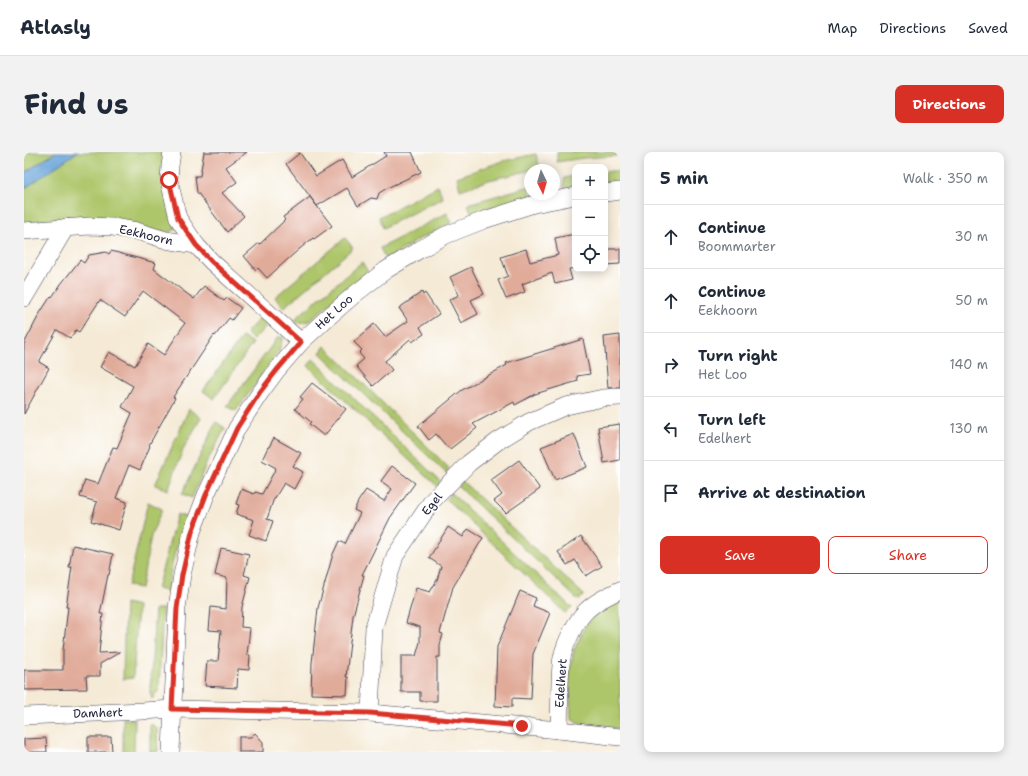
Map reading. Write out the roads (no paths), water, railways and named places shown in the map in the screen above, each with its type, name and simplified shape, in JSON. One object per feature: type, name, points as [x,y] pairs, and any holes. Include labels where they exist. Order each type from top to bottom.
[{"type":"street","points":[[172,152],[169,180],[172,196],[178,218],[196,245],[212,262],[301,342]]},
{"type":"street","points":[[608,193],[620,191]]},
{"type":"street","name":"Het Loo","points":[[171,752],[177,608],[182,575],[192,532],[206,495],[237,428],[260,392],[301,342],[355,294],[386,270],[446,235],[484,220],[534,204],[572,197]]},
{"type":"street","points":[[24,298],[66,227]]},
{"type":"street","name":"Eekhoorn","points":[[24,231],[66,227],[113,227],[137,231],[166,240],[196,245]]},
{"type":"street","name":"Egel","points":[[370,713],[374,627],[395,556],[432,501],[469,463],[498,441],[529,422],[566,406],[603,398],[620,397]]},
{"type":"street","name":"Edelhert","points":[[559,730],[561,664],[565,646],[584,612],[620,590]]},
{"type":"street","points":[[172,709],[370,713],[620,737]]},
{"type":"street","name":"Damhert","points":[[24,716],[172,709]]},
{"type":"water","points":[[56,152],[77,152],[24,189],[24,173]]}]
